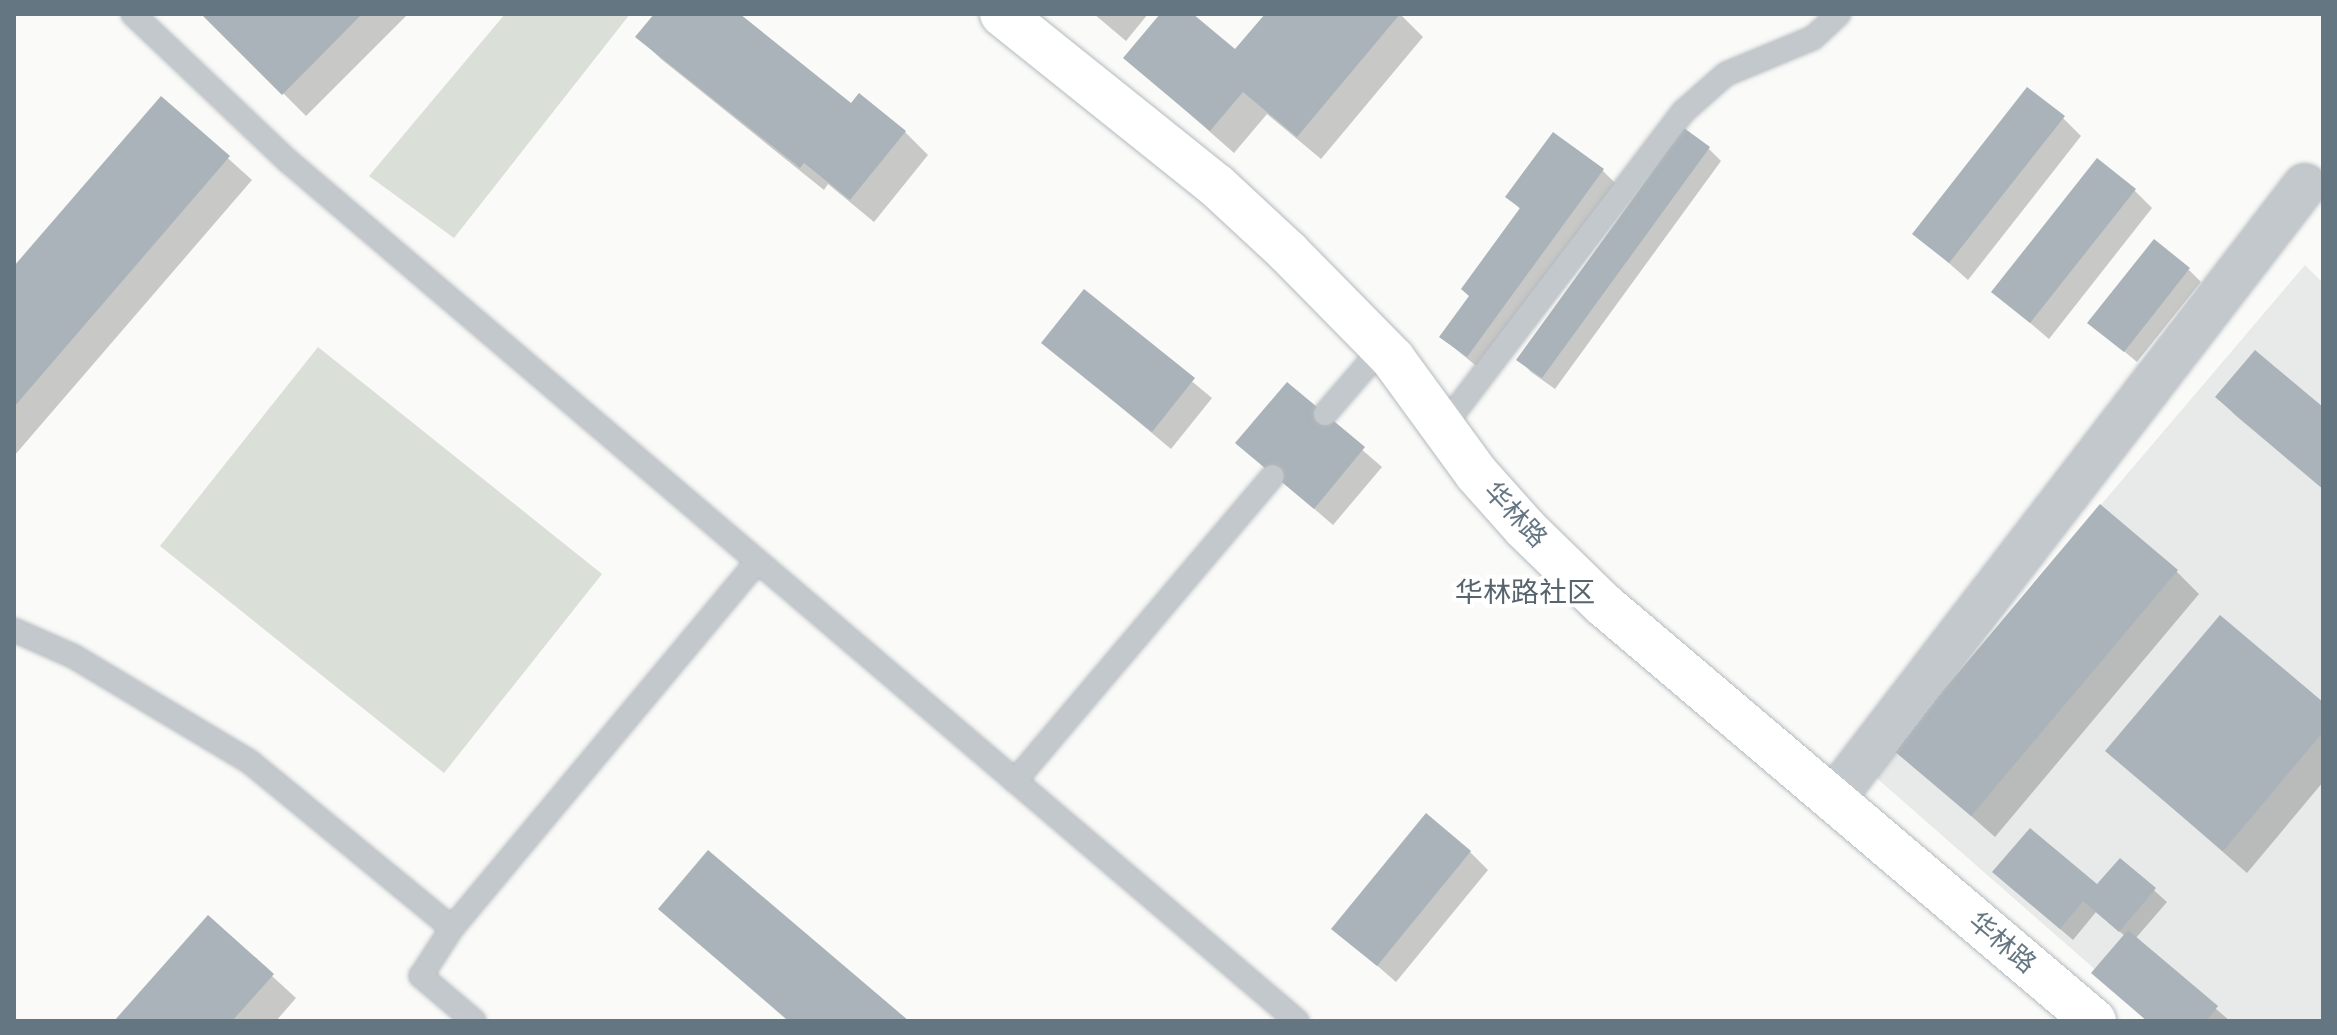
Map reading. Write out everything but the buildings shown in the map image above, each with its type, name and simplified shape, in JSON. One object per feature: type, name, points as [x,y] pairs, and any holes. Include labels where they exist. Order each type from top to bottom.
[{"type":"street","name":"华林路","points":[[1002,14],[1217,186],[1382,348],[1476,473],[1525,528],[1604,605],[2094,1021]]},
{"type":"street","points":[[1833,799],[2305,185]]},
{"type":"lane","points":[[133,14],[288,161],[1297,1021]]},
{"type":"lane","points":[[1443,427],[1683,112],[1726,74],[1813,38],[1839,14]]},
{"type":"lane","points":[[1325,414],[1382,348]]},
{"type":"lane","points":[[1015,781],[1273,476]]},
{"type":"lane","points":[[474,1021],[421,976],[452,928],[757,562]]},
{"type":"lane","points":[[14,630],[73,656],[250,762],[452,928]]},
{"type":"shaded area","points":[[505,14],[630,14],[454,238],[369,176]]},
{"type":"shaded area","points":[[2305,265],[2323,283],[2323,1021],[2154,1021],[1872,774]]},
{"type":"shaded area","points":[[318,347],[602,574],[444,773],[160,546]]},
{"type":"district","name":"华林路社区","points":[[1525,592]]}]
